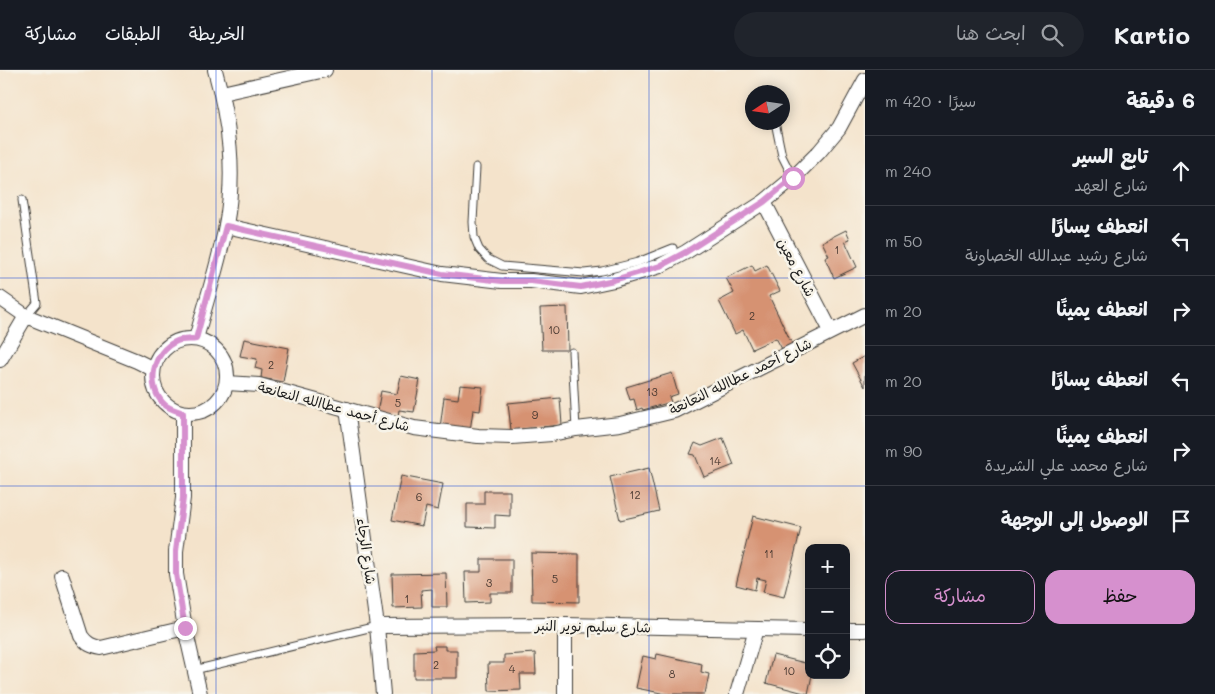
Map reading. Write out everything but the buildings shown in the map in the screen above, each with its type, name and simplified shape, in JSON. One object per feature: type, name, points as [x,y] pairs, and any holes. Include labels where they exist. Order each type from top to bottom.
[{"type":"street","points":[[196,339],[226,226],[229,206],[231,144],[222,93],[215,70]]},
{"type":"street","points":[[222,93],[325,70]]},
{"type":"street","points":[[226,226],[442,274],[581,287],[630,276],[660,266],[686,252],[764,202],[793,178],[819,152],[839,128],[865,80]]},
{"type":"street","name":"شارع معين","points":[[764,202],[831,331]]},
{"type":"street","points":[[0,298],[26,316],[153,369]]},
{"type":"street","name":"شارع أحمد عطاالله النعانعة","points":[[227,383],[259,385],[414,428],[478,436],[512,437],[552,434],[620,424],[674,411],[865,315]]},
{"type":"street","points":[[0,360],[26,316]]},
{"type":"street","points":[[196,339],[214,347],[226,364],[227,383],[219,401],[203,412],[183,413],[165,405],[155,389],[153,369],[161,352],[177,341],[196,339]]},
{"type":"street","name":"شارع الرجاء","points":[[347,408],[377,626],[384,694]]},
{"type":"street","points":[[183,413],[183,498],[176,551],[176,574],[185,628],[200,694]]},
{"type":"street","points":[[62,576],[81,636],[86,643],[92,646],[101,648],[185,628]]},
{"type":"street","points":[[565,625],[565,694]]},
{"type":"street","name":"شارع سليم نوير النبر","points":[[377,626],[565,625],[805,630]]},
{"type":"street","points":[[737,694],[756,629]]},
{"type":"street","points":[[850,630],[865,630]]},
{"type":"lane","points":[[777,130],[782,156],[793,178]]},
{"type":"lane","points":[[476,167],[474,237],[479,248],[488,259],[502,266],[584,272],[602,271],[638,262],[672,248]]},
{"type":"lane","points":[[22,200],[37,303],[26,316]]},
{"type":"lane","points":[[554,270],[558,285]]},
{"type":"lane","points":[[572,352],[576,429]]},
{"type":"lane","points":[[194,670],[377,626]]},
{"type":"route","points":[[185,628],[176,574],[176,551],[183,498],[183,413],[165,405],[155,389],[153,369],[161,352],[177,341],[196,339],[226,226],[442,274],[581,287],[614,280],[660,266],[686,252],[764,202],[793,178]]}]
